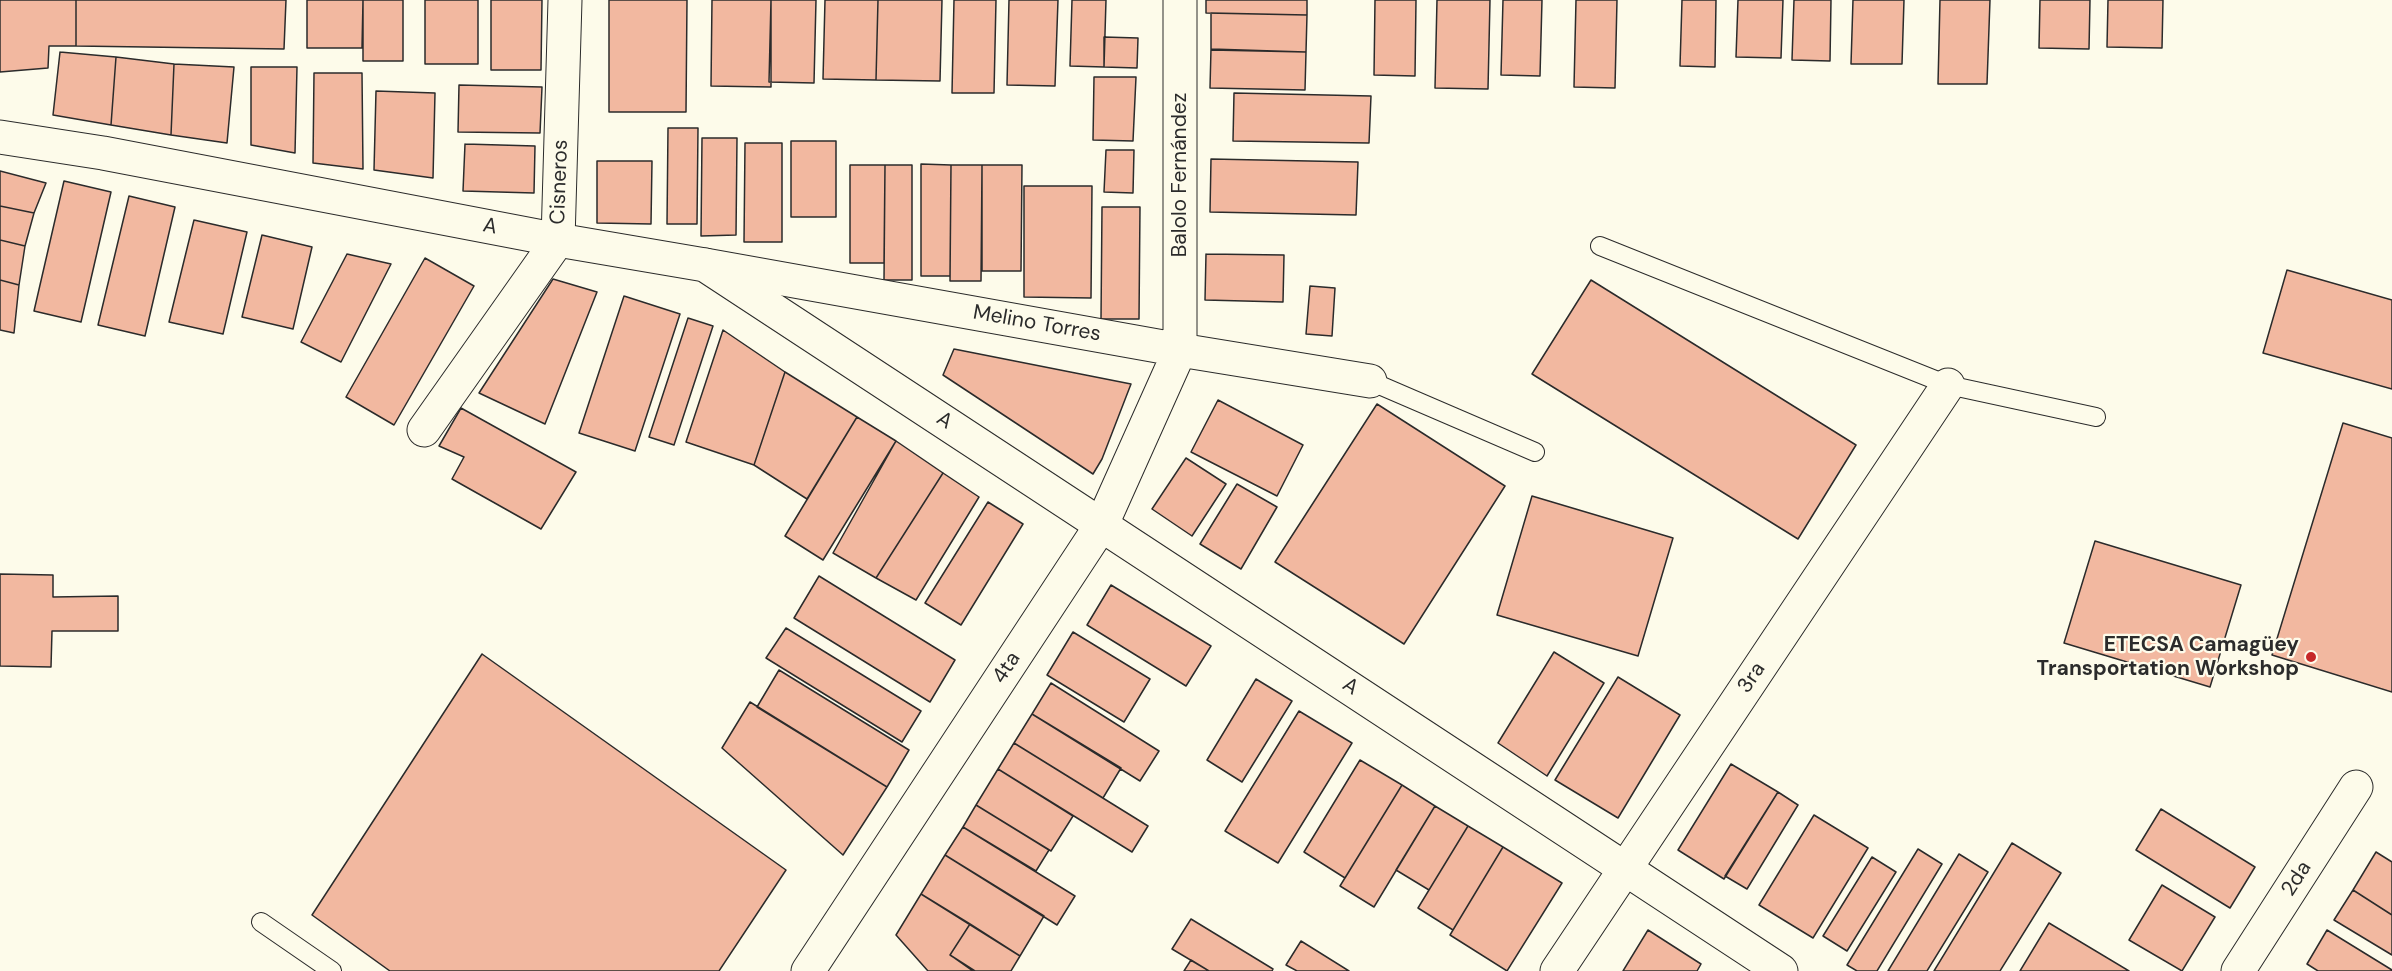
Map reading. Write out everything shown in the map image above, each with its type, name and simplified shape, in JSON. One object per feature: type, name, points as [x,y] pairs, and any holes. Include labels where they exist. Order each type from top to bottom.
[{"type":"street","name":"Cisneros","points":[[424,430],[558,240],[565,0]]},
{"type":"street","name":"Balolo Fernández","points":[[1180,0],[1180,350]]},
{"type":"street","name":"A","points":[[0,137],[103,153],[558,240],[705,265],[1781,971]]},
{"type":"street","name":"Melino Torres","points":[[705,265],[1180,350],[1370,381]]},
{"type":"street","name":"4ta","points":[[808,971],[1102,524],[1180,350]]},
{"type":"street","name":"3ra","points":[[1557,971],[1948,385]]},
{"type":"street","name":"2da","points":[[2238,971],[2356,787]]},
{"type":"lane","points":[[1600,246],[1948,385],[2096,417]]},
{"type":"lane","points":[[1370,381],[1535,452]]},
{"type":"lane","points":[[261,922],[332,971]]},
{"type":"building","points":[[0,0],[76,0],[76,46],[49,46],[48,68],[0,72]]},
{"type":"building","points":[[76,0],[286,0],[284,49],[76,46]]},
{"type":"building","points":[[307,0],[363,0],[362,48],[307,48]]},
{"type":"building","points":[[363,0],[403,0],[403,61],[363,61]]},
{"type":"building","points":[[425,0],[478,0],[478,64],[425,64]]},
{"type":"building","points":[[491,0],[542,0],[541,70],[491,70]]},
{"type":"building","points":[[609,0],[687,0],[686,112],[609,112]]},
{"type":"building","points":[[712,0],[771,0],[771,87],[711,86]]},
{"type":"building","points":[[771,0],[816,0],[814,83],[769,82]]},
{"type":"building","points":[[825,0],[878,0],[876,80],[823,79]]},
{"type":"building","points":[[878,0],[942,0],[940,81],[876,80]]},
{"type":"building","points":[[954,0],[996,0],[994,93],[952,93]]},
{"type":"building","points":[[1009,0],[1058,0],[1055,86],[1007,85]]},
{"type":"building","points":[[1072,0],[1106,0],[1104,67],[1070,66]]},
{"type":"building","points":[[1206,0],[1307,0],[1307,15],[1206,13]]},
{"type":"building","points":[[1375,0],[1416,0],[1415,76],[1374,75]]},
{"type":"building","points":[[1437,0],[1490,0],[1488,89],[1435,88]]},
{"type":"building","points":[[1503,0],[1542,0],[1540,76],[1501,75]]},
{"type":"building","points":[[1576,0],[1617,0],[1615,88],[1574,87]]},
{"type":"building","points":[[1682,0],[1716,0],[1715,67],[1680,66]]},
{"type":"building","points":[[1738,0],[1783,0],[1781,58],[1736,57]]},
{"type":"building","points":[[1794,0],[1831,0],[1830,61],[1792,60]]},
{"type":"building","points":[[1853,0],[1904,0],[1902,64],[1851,64]]},
{"type":"building","points":[[1940,0],[1990,0],[1987,84],[1938,84]]},
{"type":"building","points":[[2040,0],[2090,0],[2089,49],[2039,48]]},
{"type":"building","points":[[2108,0],[2163,0],[2162,48],[2107,47]]},
{"type":"building","points":[[1211,13],[1307,15],[1306,52],[1211,50]]},
{"type":"building","points":[[1104,37],[1138,38],[1137,68],[1104,67]]},
{"type":"building","points":[[1211,49],[1306,52],[1305,90],[1210,88]]},
{"type":"building","points":[[60,52],[116,57],[111,125],[53,115]]},
{"type":"building","points":[[116,57],[174,64],[171,135],[111,125]]},
{"type":"building","points":[[174,64],[234,67],[227,143],[171,135]]},
{"type":"building","points":[[251,67],[297,67],[295,153],[251,145]]},
{"type":"building","points":[[314,73],[362,73],[363,169],[313,163]]},
{"type":"building","points":[[1094,77],[1136,77],[1133,141],[1093,140]]},
{"type":"building","points":[[459,85],[542,87],[540,133],[458,132]]},
{"type":"building","points":[[376,91],[435,93],[433,178],[374,170]]},
{"type":"building","points":[[1234,93],[1371,96],[1369,143],[1233,141]]},
{"type":"building","points":[[668,128],[698,128],[697,224],[667,224]]},
{"type":"building","points":[[702,138],[737,138],[736,235],[701,236]]},
{"type":"building","points":[[791,141],[836,141],[836,217],[791,217]]},
{"type":"building","points":[[745,143],[782,143],[782,242],[744,242]]},
{"type":"building","points":[[465,144],[535,146],[534,193],[463,191]]},
{"type":"building","points":[[1106,150],[1134,150],[1133,193],[1104,192]]},
{"type":"building","points":[[1211,159],[1358,162],[1356,215],[1210,212]]},
{"type":"building","points":[[597,161],[652,161],[651,224],[597,223]]},
{"type":"building","points":[[921,164],[951,165],[950,276],[921,276]]},
{"type":"building","points":[[850,165],[885,165],[884,263],[850,263]]},
{"type":"building","points":[[885,165],[912,165],[912,280],[884,280]]},
{"type":"building","points":[[951,165],[982,165],[981,281],[950,281]]},
{"type":"building","points":[[982,165],[1022,165],[1021,271],[982,271]]},
{"type":"building","points":[[0,171],[46,183],[34,213],[0,206]]},
{"type":"building","points":[[64,181],[111,192],[81,322],[34,311]]},
{"type":"building","points":[[1024,186],[1092,186],[1091,298],[1024,297]]},
{"type":"building","points":[[129,196],[175,207],[145,336],[98,325]]},
{"type":"building","points":[[0,206],[34,213],[25,246],[0,240]]},
{"type":"building","points":[[1102,207],[1140,207],[1139,319],[1101,319]]},
{"type":"building","points":[[194,220],[247,232],[223,334],[169,322]]},
{"type":"building","points":[[262,235],[312,247],[293,329],[242,317]]},
{"type":"building","points":[[0,240],[25,246],[19,285],[0,280]]},
{"type":"building","points":[[347,254],[391,264],[341,362],[301,342]]},
{"type":"building","points":[[1206,254],[1284,255],[1283,302],[1205,300]]},
{"type":"building","points":[[425,258],[474,286],[394,425],[346,397]]},
{"type":"building","points":[[2287,270],[2392,300],[2392,389],[2263,353]]},
{"type":"building","points":[[553,279],[597,292],[545,424],[479,393]]},
{"type":"building","points":[[0,280],[19,285],[14,333],[0,330]]},
{"type":"building","points":[[1591,280],[1856,445],[1798,539],[1532,374]]},
{"type":"building","points":[[1310,286],[1335,288],[1332,336],[1306,334]]},
{"type":"building","points":[[624,296],[680,314],[635,451],[579,433]]},
{"type":"building","points":[[688,318],[713,326],[674,445],[649,437]]},
{"type":"building","points":[[723,330],[785,372],[754,465],[686,442]]},
{"type":"building","points":[[954,349],[1131,384],[1102,459],[1093,474],[943,375]]},
{"type":"building","points":[[785,372],[857,417],[807,499],[754,465]]},
{"type":"building","points":[[1218,400],[1303,445],[1277,496],[1191,452]]},
{"type":"building","points":[[1377,404],[1505,486],[1404,644],[1275,562]]},
{"type":"building","points":[[461,408],[576,472],[541,529],[452,479],[464,457],[439,446]]},
{"type":"building","points":[[857,417],[896,441],[823,560],[785,536]]},
{"type":"building","points":[[2343,423],[2392,438],[2392,692],[2272,655]]},
{"type":"building","points":[[896,441],[943,473],[876,578],[833,553]]},
{"type":"building","points":[[1186,458],[1226,484],[1192,536],[1152,509]]},
{"type":"building","points":[[943,473],[979,497],[916,600],[876,578]]},
{"type":"building","points":[[1237,484],[1277,507],[1241,569],[1200,544]]},
{"type":"building","points":[[1532,496],[1673,538],[1638,656],[1497,615]]},
{"type":"building","points":[[988,502],[1023,524],[961,625],[925,603]]},
{"type":"building","points":[[2095,541],[2241,585],[2210,687],[2064,643]]},
{"type":"building","points":[[0,574],[53,575],[53,597],[118,596],[118,631],[52,631],[51,667],[0,666]]},
{"type":"building","points":[[819,576],[955,660],[930,702],[794,618]]},
{"type":"building","points":[[1111,585],[1211,646],[1186,686],[1087,625]]},
{"type":"building","points":[[786,628],[921,711],[902,742],[766,658]]},
{"type":"building","points":[[1073,632],[1150,679],[1124,722],[1047,675]]},
{"type":"building","points":[[1554,652],[1604,683],[1547,776],[1498,743]]},
{"type":"building","points":[[482,654],[786,870],[719,971],[390,971],[312,915]]},
{"type":"building","points":[[779,670],[909,750],[887,787],[757,707]]},
{"type":"building","points":[[1618,677],[1680,715],[1618,818],[1555,780]]},
{"type":"building","points":[[1256,679],[1292,701],[1242,782],[1207,760]]},
{"type":"building","points":[[1051,683],[1159,751],[1140,781],[1032,714]]},
{"type":"building","points":[[750,702],[887,787],[843,855],[722,748]]},
{"type":"building","points":[[1299,711],[1352,743],[1278,863],[1225,831]]},
{"type":"building","points":[[1032,714],[1121,768],[1103,798],[1014,743]]},
{"type":"building","points":[[1014,743],[1148,826],[1132,852],[998,769]]},
{"type":"building","points":[[1360,760],[1402,785],[1345,878],[1304,852]]},
{"type":"building","points":[[1731,764],[1778,792],[1724,879],[1678,850]]},
{"type":"building","points":[[998,769],[1073,816],[1051,851],[976,805]]},
{"type":"building","points":[[1402,785],[1435,806],[1374,907],[1340,886]]},
{"type":"building","points":[[1778,792],[1798,805],[1747,889],[1725,876]]},
{"type":"building","points":[[976,805],[1049,850],[1036,871],[963,827]]},
{"type":"building","points":[[1435,806],[1468,826],[1429,890],[1396,870]]},
{"type":"building","points":[[2161,809],[2255,867],[2230,908],[2136,850]]},
{"type":"building","points":[[1814,815],[1868,848],[1813,938],[1759,905]]},
{"type":"building","points":[[1468,826],[1503,847],[1453,930],[1418,908]]},
{"type":"building","points":[[963,827],[1075,896],[1057,925],[945,855]]},
{"type":"building","points":[[2012,843],[2061,873],[2000,971],[1934,971]]},
{"type":"building","points":[[1503,847],[1562,883],[1507,971],[1450,935]]},
{"type":"building","points":[[1918,849],[1942,864],[1877,971],[1857,971],[1847,965]]},
{"type":"building","points":[[2376,852],[2392,862],[2392,915],[2353,890]]},
{"type":"building","points":[[1959,854],[1988,872],[1927,971],[1888,971]]},
{"type":"building","points":[[945,855],[1044,916],[1020,956],[921,894]]},
{"type":"building","points":[[1872,857],[1896,872],[1847,951],[1823,936]]},
{"type":"building","points":[[2162,885],[2215,917],[2182,971],[2129,940]]},
{"type":"building","points":[[2353,890],[2392,915],[2392,955],[2334,920]]},
{"type":"building","points":[[921,894],[970,924],[950,955],[973,971],[928,971],[896,935]]},
{"type":"building","points":[[1191,919],[1273,969],[1272,971],[1209,971],[1172,949]]},
{"type":"building","points":[[2049,923],[2129,971],[2020,971]]},
{"type":"building","points":[[970,924],[1020,956],[1011,971],[975,971],[950,955]]},
{"type":"building","points":[[1648,930],[1701,964],[1697,971],[1623,971]]},
{"type":"building","points":[[2327,930],[2392,971],[2318,971],[2307,964]]},
{"type":"building","points":[[1301,941],[1349,971],[1297,971],[1286,965]]},
{"type":"building","points":[[1191,960],[1209,971],[1184,971]]},
{"type":"place","name":"ETECSA Camagüey Transportation Workshop","points":[[2311,657]]}]
